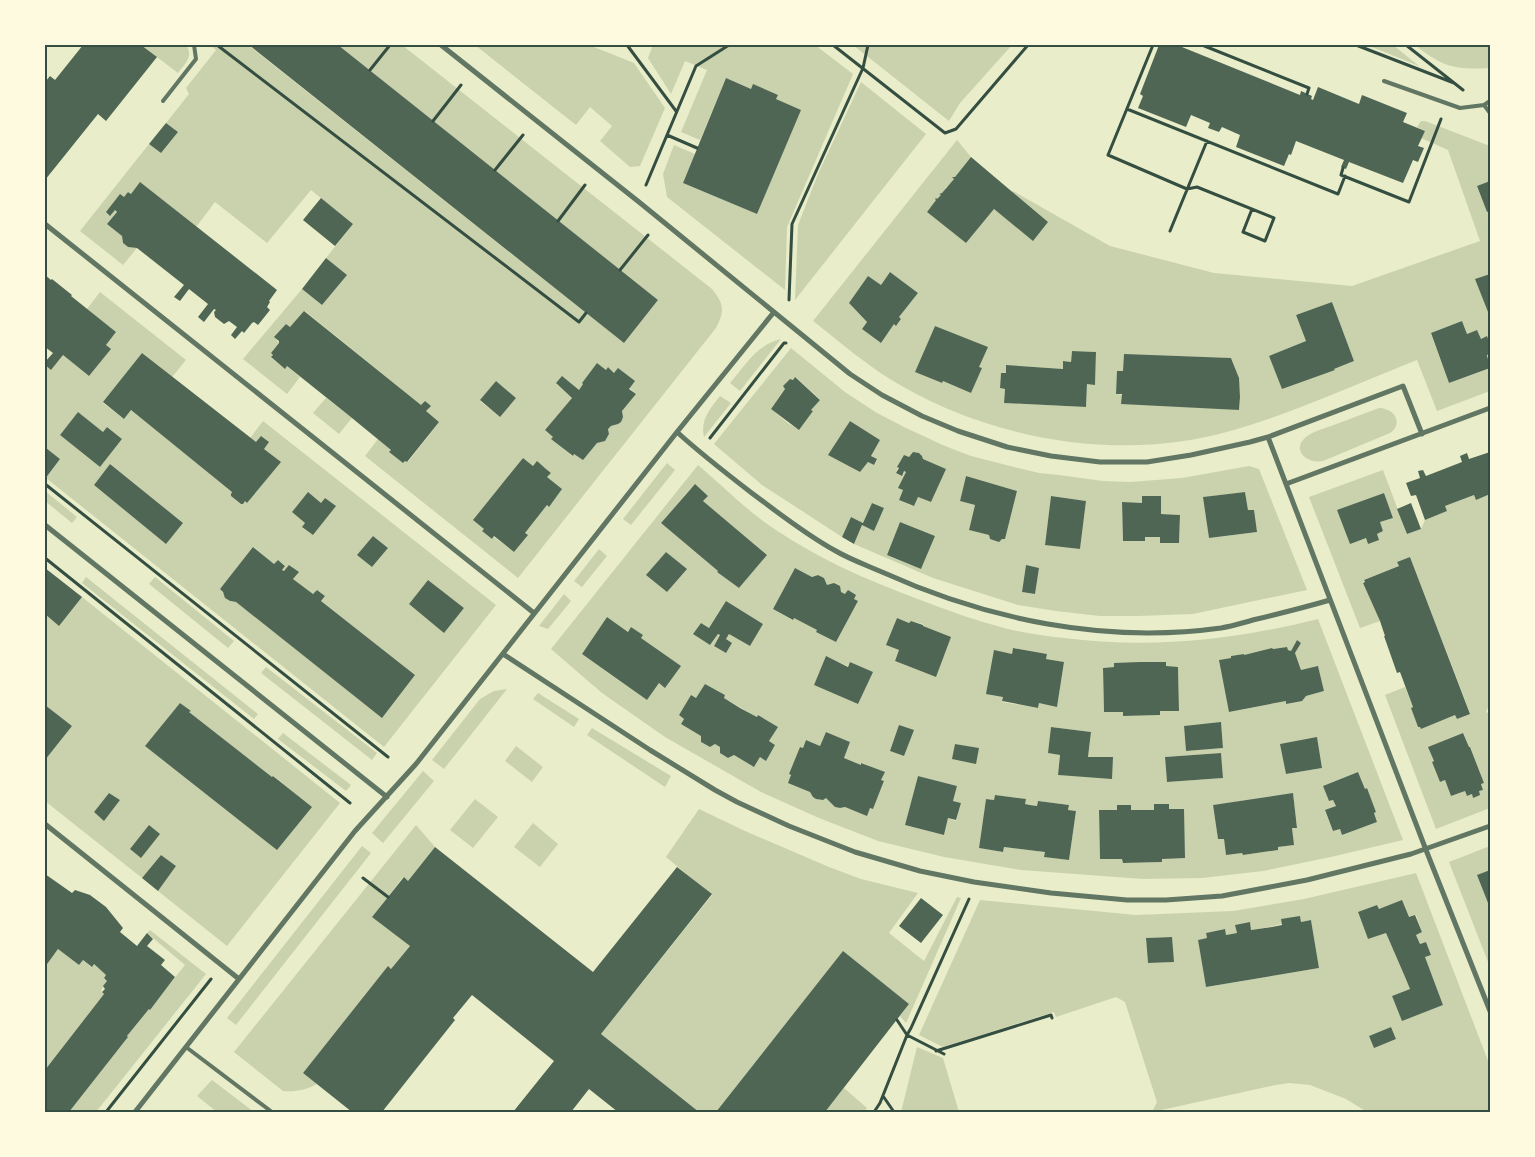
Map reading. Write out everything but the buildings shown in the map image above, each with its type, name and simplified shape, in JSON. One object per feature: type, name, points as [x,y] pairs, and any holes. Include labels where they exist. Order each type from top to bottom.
[{"type":"street","points":[[441,45],[639,202],[850,374],[882,395],[958,432],[1007,447],[1052,456],[1100,462],[1148,462],[1191,455],[1268,437],[1403,386],[1422,434]]},
{"type":"street","points":[[45,224],[534,613]]},
{"type":"street","points":[[135,1112],[355,831],[416,764],[677,432],[774,312]]},
{"type":"street","points":[[1286,484],[1490,408]]},
{"type":"street","points":[[677,432],[699,452],[802,531],[836,552],[941,597],[1028,622],[1128,633],[1177,632],[1222,628],[1330,600]]},
{"type":"street","points":[[1268,437],[1426,850],[1490,1011]]},
{"type":"street","points":[[45,525],[387,797]]},
{"type":"street","points":[[504,654],[650,750],[737,802],[789,826],[855,852],[920,871],[974,882],[1051,893],[1127,900],[1166,900],[1222,896],[1348,870],[1426,850],[1490,826]]},
{"type":"street","points":[[45,824],[239,979]]},
{"type":"lane","points":[[163,101],[196,60],[194,45]]},
{"type":"lane","points":[[1384,81],[1460,108],[1484,104],[1490,101]]},
{"type":"lane","points":[[1484,104],[1490,114]]},
{"type":"lane","points":[[186,1047],[272,1112]]},
{"type":"path","points":[[217,45],[579,322],[586,313]]},
{"type":"path","points":[[370,70],[390,45]]},
{"type":"path","points":[[628,45],[677,112]]},
{"type":"path","points":[[639,202],[696,66],[729,45]]},
{"type":"path","points":[[833,45],[945,133],[956,129],[1028,45]]},
{"type":"path","points":[[789,300],[792,224],[862,68],[868,45]]},
{"type":"path","points":[[1153,45],[1108,155],[1187,189],[1197,187],[1252,209],[1274,218],[1265,241],[1243,232],[1252,209]]},
{"type":"path","points":[[1202,45],[1309,88],[1307,94]]},
{"type":"path","points":[[1356,45],[1454,83]]},
{"type":"path","points":[[1406,45],[1484,104]]},
{"type":"path","points":[[433,121],[460,85]]},
{"type":"path","points":[[1344,168],[1341,175],[1409,202],[1447,104]]},
{"type":"path","points":[[1127,109],[1338,194],[1345,176]]},
{"type":"path","points":[[495,170],[523,135]]},
{"type":"path","points":[[667,135],[697,148]]},
{"type":"path","points":[[1170,230],[1207,140]]},
{"type":"path","points":[[558,220],[585,185]]},
{"type":"path","points":[[620,270],[648,235]]},
{"type":"path","points":[[706,443],[784,343],[792,343]]},
{"type":"path","points":[[45,484],[388,757]]},
{"type":"path","points":[[45,558],[350,803]]},
{"type":"path","points":[[363,878],[388,897]]},
{"type":"path","points":[[874,1112],[883,1096],[906,1035],[911,1028],[972,894]]},
{"type":"path","points":[[106,1112],[209,982],[212,975]]},
{"type":"path","points":[[936,1051],[1051,1015],[1052,1018]]},
{"type":"path","points":[[896,1020],[906,1035],[944,1054]]},
{"type":"path","points":[[883,1096],[894,1112]]},
{"type":"green space","points":[[141,45],[186,45],[189,56],[178,73]]},
{"type":"green space","points":[[210,45],[248,45],[624,343],[658,300],[337,45],[402,45],[712,289],[719,299],[722,312],[716,328],[518,578],[365,456],[378,439],[391,450],[390,453],[403,463],[405,461],[408,462],[439,422],[426,411],[430,406],[425,401],[421,405],[305,311],[290,327],[286,324],[275,337],[279,343],[271,353],[273,355],[271,358],[284,368],[287,366],[300,377],[287,394],[243,359],[302,289],[322,305],[346,275],[326,258],[353,224],[311,190],[267,243],[215,202],[196,227],[128,192],[108,224],[122,236],[123,243],[128,247],[137,248],[123,265],[80,231],[149,144],[161,153],[178,132],[166,123],[189,94],[186,88],[216,50]],"holes":[[[597,363],[606,370],[608,367],[636,394],[622,411],[620,422],[608,429],[609,434],[605,440],[572,456],[552,439],[553,437],[545,430],[572,398],[557,384],[562,377],[579,390]],[[496,381],[516,398],[500,417],[480,401]],[[523,458],[533,466],[537,462],[551,473],[547,477],[549,507],[547,505],[525,533],[527,535],[514,552],[494,537],[492,539],[482,531],[484,529],[474,520]]]},
{"type":"green space","points":[[475,45],[589,45],[634,63],[665,108],[640,166],[630,167],[600,141],[612,126],[590,107],[576,125]]},
{"type":"green space","points":[[653,45],[815,45],[853,74],[787,227],[785,290],[667,197],[663,174],[674,145],[695,154],[683,183],[757,214],[800,110],[776,99],[777,95],[753,85],[751,89],[726,78],[700,140],[681,132],[707,70],[685,61],[671,94],[648,58]]},
{"type":"green space","points":[[853,45],[1012,45],[960,103],[949,121]]},
{"type":"green space","points":[[1367,45],[1393,45],[1419,66]]},
{"type":"green space","points":[[1415,45],[1490,45],[1490,68],[1450,66],[1433,58]]},
{"type":"green space","points":[[861,82],[926,134],[795,300],[798,225],[818,174]]},
{"type":"green space","points":[[1421,121],[1425,121],[1490,146],[1490,181],[1477,186],[1487,212],[1490,211],[1490,274],[1476,279],[1490,317],[1490,344],[1481,339],[1477,330],[1467,334],[1462,321],[1431,334],[1449,383],[1490,368],[1490,391],[1437,411],[1417,360],[1278,416],[1230,431],[1187,441],[1142,445],[1096,444],[1050,439],[1005,429],[962,415],[920,396],[873,368],[813,321],[957,140],[971,157],[942,193],[939,194],[941,195],[935,199],[927,212],[966,243],[994,209],[1033,240],[1012,193],[1013,191],[1110,246],[1214,273],[1352,286],[1480,241],[1448,150],[1421,138],[1425,131],[1417,127]],"holes":[[[890,272],[918,293],[899,317],[901,319],[897,325],[894,324],[881,343],[862,329],[867,322],[849,303],[881,285]],[[1332,302],[1354,361],[1282,388],[1269,356],[1306,341],[1296,315]],[[935,326],[987,347],[971,393],[915,372]],[[1072,351],[1096,352],[1095,384],[1087,384],[1086,407],[1004,403],[1005,389],[1000,388],[1001,373],[1006,373],[1006,365],[1063,369],[1063,361],[1071,362]],[[1162,356],[1231,358],[1239,383],[1239,410],[1116,394],[1118,371],[1123,371]]]},
{"type":"green space","points":[[100,292],[186,360],[172,377],[142,353],[103,403],[124,419],[131,410],[232,492],[231,496],[241,504],[245,501],[247,503],[280,462],[250,438],[263,421],[496,605],[384,747],[46,478],[60,459],[45,449],[45,365],[51,370],[63,355],[89,376],[110,350],[106,345],[116,332],[87,309]],"holes":[[[78,412],[103,432],[107,427],[122,439],[100,467],[60,435]],[[110,464],[183,523],[166,543],[94,485]],[[307,493],[321,503],[325,498],[335,506],[313,535],[303,528],[305,523],[292,512]],[[373,536],[388,548],[372,567],[358,555]],[[254,547],[274,564],[278,560],[285,565],[282,570],[284,571],[290,565],[298,572],[293,579],[313,594],[317,590],[325,596],[321,601],[415,675],[382,717],[236,602],[228,600],[220,589]],[[428,580],[464,608],[444,632],[409,604]]]},
{"type":"green space","points":[[781,339],[740,391],[730,383],[758,351]]},
{"type":"green space","points":[[791,348],[845,392],[877,413],[945,446],[971,456],[1039,473],[1103,481],[1130,482],[1182,478],[1249,466],[1259,469],[1307,590],[1193,614],[1100,616],[1018,605],[933,578],[854,544],[862,525],[874,531],[884,508],[872,503],[863,523],[851,517],[842,537],[762,485],[714,444]],"holes":[[[795,377],[820,399],[799,429],[789,424],[771,409],[790,379],[793,380]],[[850,421],[880,440],[871,456],[877,460],[874,465],[868,462],[860,472],[829,455]],[[913,452],[919,453],[923,459],[945,469],[931,502],[918,497],[913,506],[899,500],[903,490],[899,488],[906,472],[904,471],[901,476],[896,473],[900,462],[909,457]],[[966,476],[1017,491],[1005,539],[999,541],[990,539],[989,535],[969,530],[975,505],[960,501]],[[1245,492],[1248,510],[1257,532],[1209,538],[1204,497]],[[1051,496],[1086,501],[1080,549],[1045,544]],[[1142,496],[1161,496],[1161,514],[1180,515],[1179,543],[1161,542],[1160,537],[1145,537],[1144,541],[1123,541],[1122,503],[1142,503]],[[900,522],[935,536],[921,569],[887,555]],[[1026,566],[1039,568],[1035,594],[1022,592]]]},
{"type":"green space","points":[[720,396],[731,403],[704,437],[703,425],[709,410]]},
{"type":"green space","points":[[326,398],[352,418],[339,434],[313,413]]},
{"type":"green space","points":[[1379,408],[1389,410],[1397,421],[1390,433],[1323,461],[1311,460],[1302,455],[1300,446],[1309,435]]},
{"type":"green space","points":[[667,463],[675,470],[631,525],[623,519]]},
{"type":"green space","points":[[698,465],[766,523],[792,541],[826,560],[897,591],[1004,628],[1042,635],[1128,643],[1224,637],[1318,619],[1403,840],[1263,871],[1202,878],[1143,879],[1021,870],[944,857],[878,841],[819,818],[761,792],[665,737],[602,693],[551,649]],"holes":[[[695,485],[708,496],[703,501],[767,555],[739,588],[661,523]],[[666,552],[686,569],[667,592],[647,575]],[[795,568],[812,577],[818,575],[824,578],[827,585],[858,601],[836,642],[794,618],[792,620],[773,609]],[[726,601],[763,624],[750,646],[729,634],[726,639],[732,643],[726,653],[714,646],[720,635],[718,634],[710,645],[693,634],[701,623],[709,628]],[[607,617],[628,632],[631,627],[643,635],[641,638],[680,666],[666,687],[659,683],[647,700],[582,654]],[[897,618],[909,623],[911,621],[923,624],[936,677],[895,661],[899,650],[887,645]],[[1297,640],[1301,643],[1295,653],[1301,670],[1318,667],[1324,691],[1287,704],[1286,701],[1230,712],[1220,660],[1231,658],[1231,656],[1286,647],[1291,651]],[[1013,648],[1047,654],[1046,659],[1064,662],[1057,706],[1039,703],[1038,708],[1002,702],[1003,697],[994,651],[1012,654]],[[826,657],[848,666],[850,662],[872,672],[858,704],[814,685]],[[1178,667],[1179,711],[1160,711],[1160,715],[1123,716],[1123,712],[1104,712],[1103,668]],[[705,684],[725,695],[724,698],[778,727],[769,741],[775,745],[766,760],[760,757],[754,767],[734,755],[728,758],[720,753],[720,747],[715,744],[710,747],[701,742],[701,736],[681,724],[684,719],[679,715],[691,695],[696,698]],[[1221,723],[1223,748],[1186,751],[1184,726]],[[1051,727],[1091,732],[1088,757],[1112,778],[1058,775],[1060,755],[1049,753]],[[913,730],[904,756],[890,751]],[[826,732],[850,742],[844,758],[861,765],[862,763],[884,773],[881,780],[884,782],[873,809],[870,808],[867,815],[845,807],[835,807],[826,798],[818,799],[814,797],[803,784],[789,775],[800,747],[803,748],[806,740],[820,746]],[[1317,738],[1322,768],[1286,774],[1281,744]],[[955,744],[978,748],[953,759]],[[1221,753],[1223,778],[1167,782],[1165,757]],[[1358,772],[1365,789],[1367,788],[1376,812],[1374,813],[1377,822],[1342,835],[1340,829],[1333,831],[1325,811],[1336,806],[1333,800],[1329,801],[1323,786]],[[918,776],[957,786],[953,801],[961,803],[956,821],[948,818],[944,835],[905,825]],[[1293,794],[1297,827],[1292,828],[1293,845],[1278,847],[1278,850],[1243,855],[1242,853],[1226,854],[1224,839],[1218,839],[1213,805]],[[995,795],[1025,799],[1025,804],[1037,806],[1038,801],[1069,805],[1068,810],[1076,811],[1069,860],[1045,857],[1045,852],[1004,847],[1003,852],[979,848],[986,799],[994,800]],[[1169,804],[1162,862],[1123,863],[1122,859],[1100,859],[1099,811],[1117,810],[1117,805],[1131,805],[1131,810],[1154,810],[1154,805]]]},
{"type":"green space","points":[[1383,470],[1407,534],[1421,529],[1425,520],[1447,511],[1445,506],[1474,495],[1476,500],[1490,489],[1490,703],[1486,712],[1490,714],[1490,808],[1436,829],[1385,695],[1405,687],[1418,727],[1421,729],[1455,715],[1457,719],[1470,713],[1410,557],[1397,562],[1399,566],[1364,580],[1363,583],[1380,621],[1360,628],[1309,497]],"holes":[[[1384,493],[1393,518],[1380,522],[1383,531],[1377,534],[1368,544],[1366,538],[1337,511]],[[1463,733],[1484,783],[1481,784],[1483,790],[1479,791],[1473,798],[1472,794],[1467,796],[1465,791],[1451,796],[1445,780],[1440,782],[1432,762],[1434,761],[1429,747]]]},
{"type":"green space","points":[[45,491],[77,517],[72,523],[45,501]]},
{"type":"green space","points":[[599,549],[607,556],[582,587],[574,581]]},
{"type":"green space","points":[[86,577],[258,714],[254,719],[82,583]]},
{"type":"green space","points":[[155,577],[234,641],[228,648],[149,584]]},
{"type":"green space","points":[[564,594],[571,601],[548,629],[539,626]]},
{"type":"green space","points":[[82,597],[340,803],[227,946],[158,891],[176,866],[161,855],[142,878],[45,801],[45,760],[72,726],[45,705],[45,614],[59,625]],"holes":[[[180,703],[189,712],[272,777],[274,776],[311,807],[146,746]],[[109,793],[120,800],[104,820],[94,812]]]},
{"type":"green space","points":[[266,667],[377,753],[372,760],[261,673]]},
{"type":"green space","points":[[507,689],[444,769],[432,760],[480,699],[494,691]]},
{"type":"green space","points":[[538,693],[579,719],[574,727],[533,699]]},
{"type":"green space","points":[[592,728],[671,776],[665,787],[587,735]]},
{"type":"green space","points":[[283,733],[351,785],[346,791],[278,739]]},
{"type":"green space","points":[[516,746],[543,767],[532,782],[505,761]]},
{"type":"green space","points":[[423,771],[434,781],[383,843],[372,833]]},
{"type":"green space","points":[[475,799],[498,817],[473,848],[450,830]]},
{"type":"green space","points":[[699,809],[829,867],[861,879],[918,893],[889,933],[924,961],[957,897],[961,898],[906,1023],[900,1016],[909,1004],[843,952],[716,1112],[699,1112],[601,1034],[712,895],[666,857]]},
{"type":"green space","points":[[533,823],[558,844],[540,867],[514,847]]},
{"type":"green space","points":[[416,825],[435,847],[408,881],[403,877],[373,916],[410,946],[391,969],[388,967],[303,1073],[317,1084],[301,1090],[283,1091],[234,1052]]},
{"type":"green space","points":[[362,846],[371,853],[236,1025],[227,1018]]},
{"type":"green space","points":[[1490,846],[1490,870],[1478,875],[1490,908],[1490,967],[1449,862]]},
{"type":"green space","points":[[1416,873],[1490,1066],[1490,1112],[1367,1112],[1346,1099],[1310,1085],[1289,1083],[1152,1112],[1157,1102],[1125,1002],[1116,997],[1056,1017],[1054,1012],[943,1047],[919,1035],[980,900],[1136,915],[1233,911],[1304,899]],"holes":[[[1377,905],[1379,909],[1409,917],[1416,915],[1422,932],[1416,935],[1420,944],[1426,942],[1431,955],[1425,957],[1443,1005],[1402,1020],[1392,996],[1410,989],[1386,933],[1368,939],[1358,913]],[[1300,916],[1301,922],[1311,920],[1319,968],[1206,987],[1198,940],[1207,938],[1206,933],[1224,929],[1226,935],[1237,933],[1236,925],[1250,922],[1251,930],[1265,928]],[[1172,937],[1173,962],[1148,963],[1146,938]],[[1391,1027],[1396,1039],[1374,1047],[1369,1036]]]},
{"type":"green space","points":[[150,930],[206,974],[96,1112],[69,1112],[127,1036],[185,965],[147,933]]},
{"type":"green space","points":[[58,949],[79,965],[83,960],[91,967],[94,964],[106,975],[104,978],[107,981],[101,991],[104,994],[45,1070],[45,967]]},
{"type":"green space","points":[[917,1047],[943,1058],[959,1112],[901,1112]]},
{"type":"green space","points":[[212,1080],[254,1112],[217,1112],[197,1096]]},
{"type":"green space","points":[[844,1088],[867,1108],[864,1112],[824,1112]]}]
